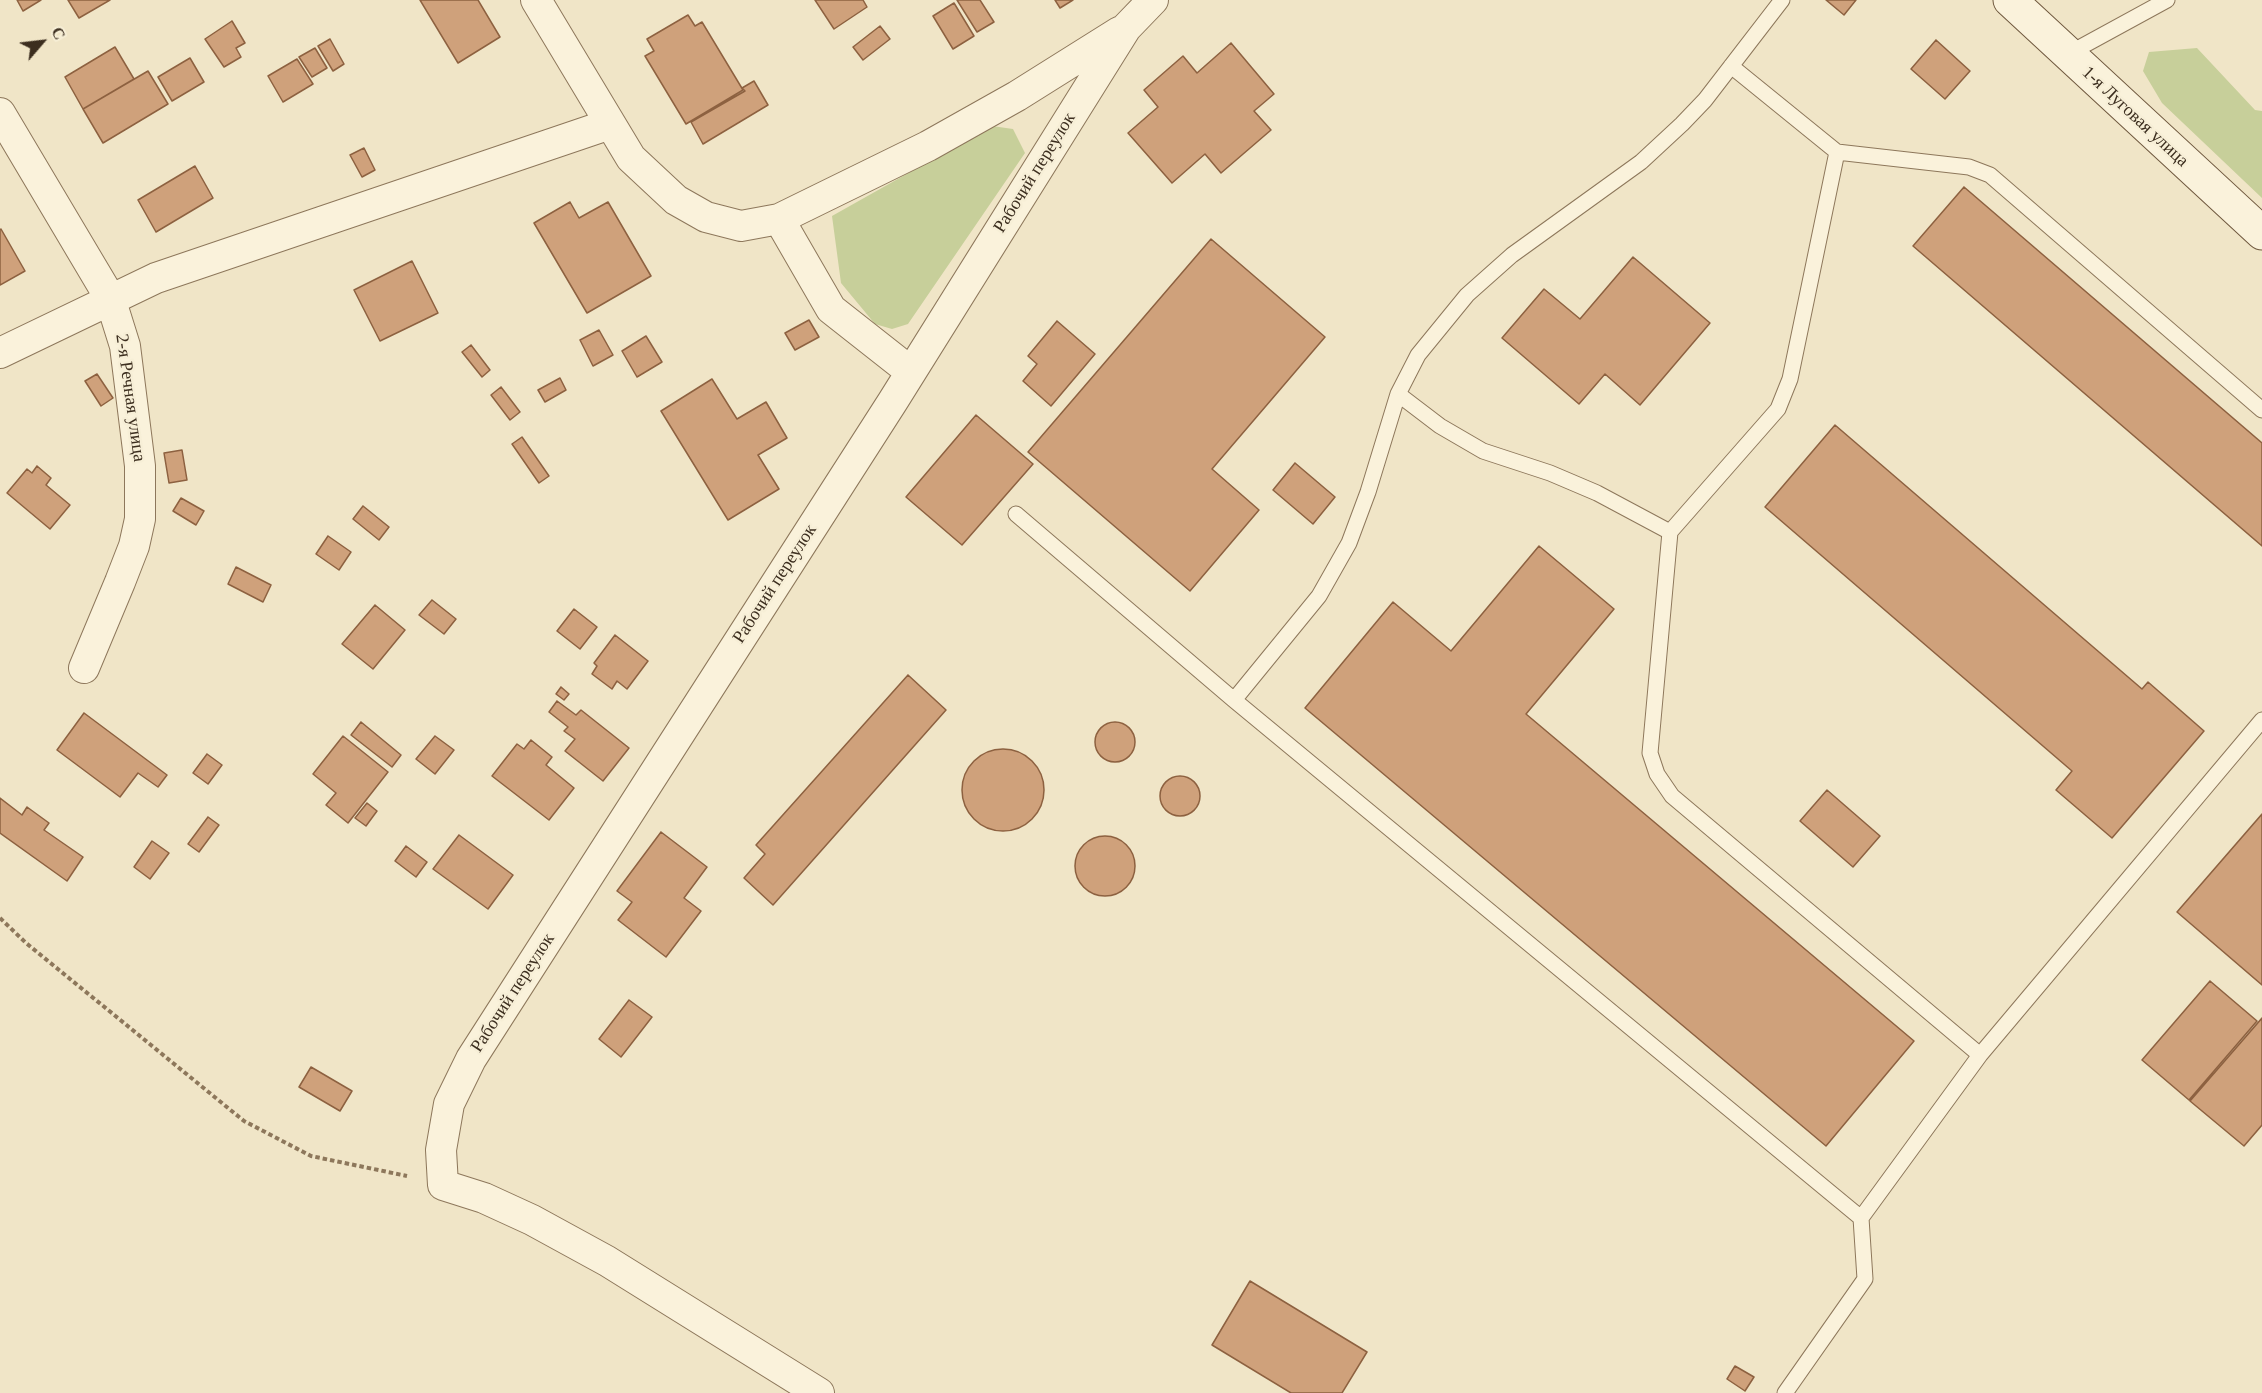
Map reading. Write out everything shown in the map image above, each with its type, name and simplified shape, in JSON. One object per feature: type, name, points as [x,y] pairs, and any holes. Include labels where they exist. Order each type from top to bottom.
[{"type":"street","points":[[536,0],[631,158],[676,200],[705,218],[741,226],[779,219],[938,141],[1017,96],[1126,28]]},
{"type":"street","name":"Рабочий переулок","points":[[443,1185],[441,1150],[449,1104],[471,1059],[911,372],[1126,28],[1153,0]]},
{"type":"street","name":"1-я Луговая улица","points":[[2010,0],[2262,233]]},
{"type":"street","name":"2-я Речная улица","points":[[0,113],[110,298],[118,319],[126,357],[140,466],[140,519],[134,546],[84,668]]},
{"type":"street","points":[[0,353],[110,298],[156,278],[610,124]]},
{"type":"street","points":[[779,219],[831,309],[911,372]]},
{"type":"street","points":[[443,1185],[484,1198],[532,1220],[588,1251],[819,1393]]},
{"type":"lane","points":[[1234,700],[1319,596],[1349,543],[1368,492],[1398,394],[1418,355],[1467,295],[1512,255],[1641,162],[1690,116],[1782,0]]},
{"type":"lane","points":[[2068,54],[2167,0]]},
{"type":"lane","points":[[1731,66],[1837,152],[1969,167],[1990,175],[2262,410]]},
{"type":"lane","points":[[1837,152],[1790,379],[1778,409],[1670,532],[1650,753],[1657,774],[1672,796],[1980,1055]]},
{"type":"lane","points":[[1398,394],[1440,426],[1483,451],[1559,477],[1670,532]]},
{"type":"lane","points":[[1016,514],[1234,700],[1861,1218]]},
{"type":"lane","points":[[1785,1393],[1865,1279],[1861,1218],[1980,1055],[2262,720]]},
{"type":"path","points":[[0,918],[26,943],[244,1121],[311,1156],[443,1185]]},
{"type":"green space","points":[[2197,48],[2255,110],[2262,111],[2262,198],[2162,103],[2143,71],[2149,52]]},
{"type":"green space","points":[[992,126],[1013,129],[1025,153],[908,324],[892,329],[875,324],[841,283],[832,216]]},
{"type":"building","points":[[17,0],[41,0],[23,11]]},
{"type":"building","points":[[68,0],[110,0],[79,18]]},
{"type":"building","points":[[420,0],[478,0],[500,37],[458,63]]},
{"type":"building","points":[[815,0],[863,0],[867,7],[834,29]]},
{"type":"building","points":[[957,0],[980,0],[994,22],[977,32]]},
{"type":"building","points":[[1055,0],[1073,0],[1060,8]]},
{"type":"building","points":[[1826,0],[1856,0],[1844,15]]},
{"type":"building","points":[[954,3],[974,36],[953,49],[933,16]]},
{"type":"building","points":[[688,15],[695,26],[702,22],[743,90],[686,124],[645,56],[654,51],[647,39]]},
{"type":"building","points":[[232,21],[245,43],[236,48],[241,57],[224,67],[205,39]]},
{"type":"building","points":[[880,26],[890,39],[863,60],[853,47]]},
{"type":"building","points":[[330,39],[344,64],[333,71],[318,46]]},
{"type":"building","points":[[1936,40],[1970,71],[1945,99],[1911,69]]},
{"type":"building","points":[[1231,43],[1274,94],[1254,111],[1271,130],[1221,173],[1205,154],[1172,183],[1128,133],[1158,107],[1144,90],[1183,56],[1197,73]]},
{"type":"building","points":[[115,47],[134,79],[83,109],[65,77]]},
{"type":"building","points":[[315,48],[327,68],[312,77],[299,57]]},
{"type":"building","points":[[190,58],[204,82],[172,101],[158,77]]},
{"type":"building","points":[[297,59],[313,84],[283,102],[268,76]]},
{"type":"building","points":[[148,71],[168,104],[103,143],[83,109]]},
{"type":"building","points":[[754,81],[768,105],[703,144],[691,122],[745,91],[742,88]]},
{"type":"building","points":[[364,148],[375,170],[362,177],[350,155]]},
{"type":"building","points":[[195,166],[213,198],[156,232],[138,200]]},
{"type":"building","points":[[1964,187],[2262,443],[2262,546],[1913,246]]},
{"type":"building","points":[[570,202],[579,218],[608,202],[651,276],[587,313],[534,223]]},
{"type":"building","points":[[0,230],[25,271],[0,285]]},
{"type":"building","points":[[1211,239],[1325,337],[1212,469],[1259,510],[1190,591],[1028,452]]},
{"type":"building","points":[[1633,257],[1710,323],[1640,405],[1605,374],[1579,404],[1502,338],[1544,289],[1580,319]]},
{"type":"building","points":[[412,261],[438,313],[380,341],[354,290]]},
{"type":"building","points":[[809,320],[819,337],[795,350],[785,333]]},
{"type":"building","points":[[1057,321],[1095,354],[1051,406],[1023,381],[1037,364],[1028,356]]},
{"type":"building","points":[[599,330],[613,355],[593,366],[580,340]]},
{"type":"building","points":[[646,336],[662,362],[637,377],[622,351]]},
{"type":"building","points":[[471,345],[490,370],[482,377],[462,352]]},
{"type":"building","points":[[97,374],[113,398],[101,406],[85,381]]},
{"type":"building","points":[[560,378],[566,390],[545,402],[538,390]]},
{"type":"building","points":[[712,379],[737,419],[766,402],[787,438],[758,455],[779,489],[728,520],[661,411]]},
{"type":"building","points":[[501,387],[520,412],[510,420],[491,395]]},
{"type":"building","points":[[976,415],[1033,464],[962,545],[906,497]]},
{"type":"building","points":[[1835,425],[2142,689],[2148,682],[2204,731],[2112,838],[2056,790],[2072,771],[1765,507]]},
{"type":"building","points":[[522,437],[549,476],[539,483],[512,444]]},
{"type":"building","points":[[182,450],[187,480],[169,483],[164,453]]},
{"type":"building","points":[[1295,463],[1335,497],[1313,524],[1273,490]]},
{"type":"building","points":[[37,466],[51,478],[46,485],[70,505],[50,529],[7,493],[27,469],[32,473]]},
{"type":"building","points":[[181,498],[204,511],[196,525],[173,511]]},
{"type":"building","points":[[363,506],[389,527],[379,540],[353,519]]},
{"type":"building","points":[[328,536],[351,552],[339,570],[316,554]]},
{"type":"building","points":[[1539,546],[1614,609],[1526,714],[1914,1041],[1826,1146],[1305,708],[1393,602],[1451,651]]},
{"type":"building","points":[[236,567],[271,585],[263,602],[228,584]]},
{"type":"building","points":[[432,600],[456,619],[444,634],[419,615]]},
{"type":"building","points":[[375,605],[405,630],[373,669],[342,644]]},
{"type":"building","points":[[574,609],[597,627],[580,649],[557,631]]},
{"type":"building","points":[[615,635],[648,661],[627,689],[617,681],[612,689],[592,674],[597,666],[594,663]]},
{"type":"building","points":[[908,675],[946,710],[773,905],[744,878],[765,854],[756,845]]},
{"type":"building","points":[[561,687],[569,694],[564,700],[556,694]]},
{"type":"building","points":[[557,701],[576,715],[581,710],[629,748],[603,781],[565,751],[575,739],[564,731],[568,727],[549,712]]},
{"type":"building","points":[[84,713],[167,775],[158,787],[138,773],[120,797],[57,750]]},
{"type":"building","points":[[361,722],[401,755],[392,767],[351,735]]},
{"type":"building","points":[[1115,722],[1123,723],[1129,728],[1134,734],[1134,750],[1129,756],[1123,761],[1115,762],[1107,761],[1101,756],[1096,750],[1095,742],[1096,734],[1101,728],[1107,723]]},
{"type":"building","points":[[343,736],[388,772],[348,823],[326,805],[336,793],[313,774]]},
{"type":"building","points":[[435,736],[454,750],[435,774],[416,759]]},
{"type":"building","points":[[531,740],[552,757],[546,765],[574,788],[549,820],[492,776],[517,744],[524,749]]},
{"type":"building","points":[[995,749],[1011,749],[1026,756],[1037,767],[1044,782],[1041,806],[1032,819],[1011,831],[995,831],[980,824],[969,813],[962,798],[962,782],[969,767],[980,756]]},
{"type":"building","points":[[207,754],[222,765],[208,784],[193,773]]},
{"type":"building","points":[[1180,776],[1188,777],[1194,782],[1199,788],[1199,804],[1194,810],[1188,815],[1180,816],[1172,815],[1166,810],[1161,804],[1160,796],[1161,788],[1166,782],[1172,777]]},
{"type":"building","points":[[1827,790],[1880,836],[1853,867],[1800,821]]},
{"type":"building","points":[[0,798],[22,815],[27,807],[49,823],[44,830],[83,857],[67,881],[0,833]]},
{"type":"building","points":[[367,803],[377,811],[366,826],[355,818]]},
{"type":"building","points":[[2262,814],[2262,985],[2177,912]]},
{"type":"building","points":[[208,817],[219,825],[199,852],[188,844]]},
{"type":"building","points":[[661,832],[707,867],[684,898],[701,911],[666,957],[618,920],[632,902],[617,891]]},
{"type":"building","points":[[459,835],[513,875],[488,909],[433,869]]},
{"type":"building","points":[[1105,836],[1126,845],[1135,866],[1126,887],[1105,896],[1084,887],[1075,866],[1084,845]]},
{"type":"building","points":[[152,841],[169,853],[150,879],[134,867]]},
{"type":"building","points":[[406,846],[427,862],[416,877],[395,861]]},
{"type":"building","points":[[2210,981],[2257,1021],[2189,1100],[2142,1060]]},
{"type":"building","points":[[629,1000],[652,1017],[621,1057],[599,1039]]},
{"type":"building","points":[[2262,1018],[2262,1125],[2244,1146],[2190,1101]]},
{"type":"building","points":[[311,1067],[352,1091],[340,1111],[299,1087]]},
{"type":"building","points":[[1250,1281],[1367,1352],[1342,1393],[1291,1393],[1212,1345]]},
{"type":"building","points":[[1735,1366],[1754,1377],[1745,1391],[1727,1379]]}]
